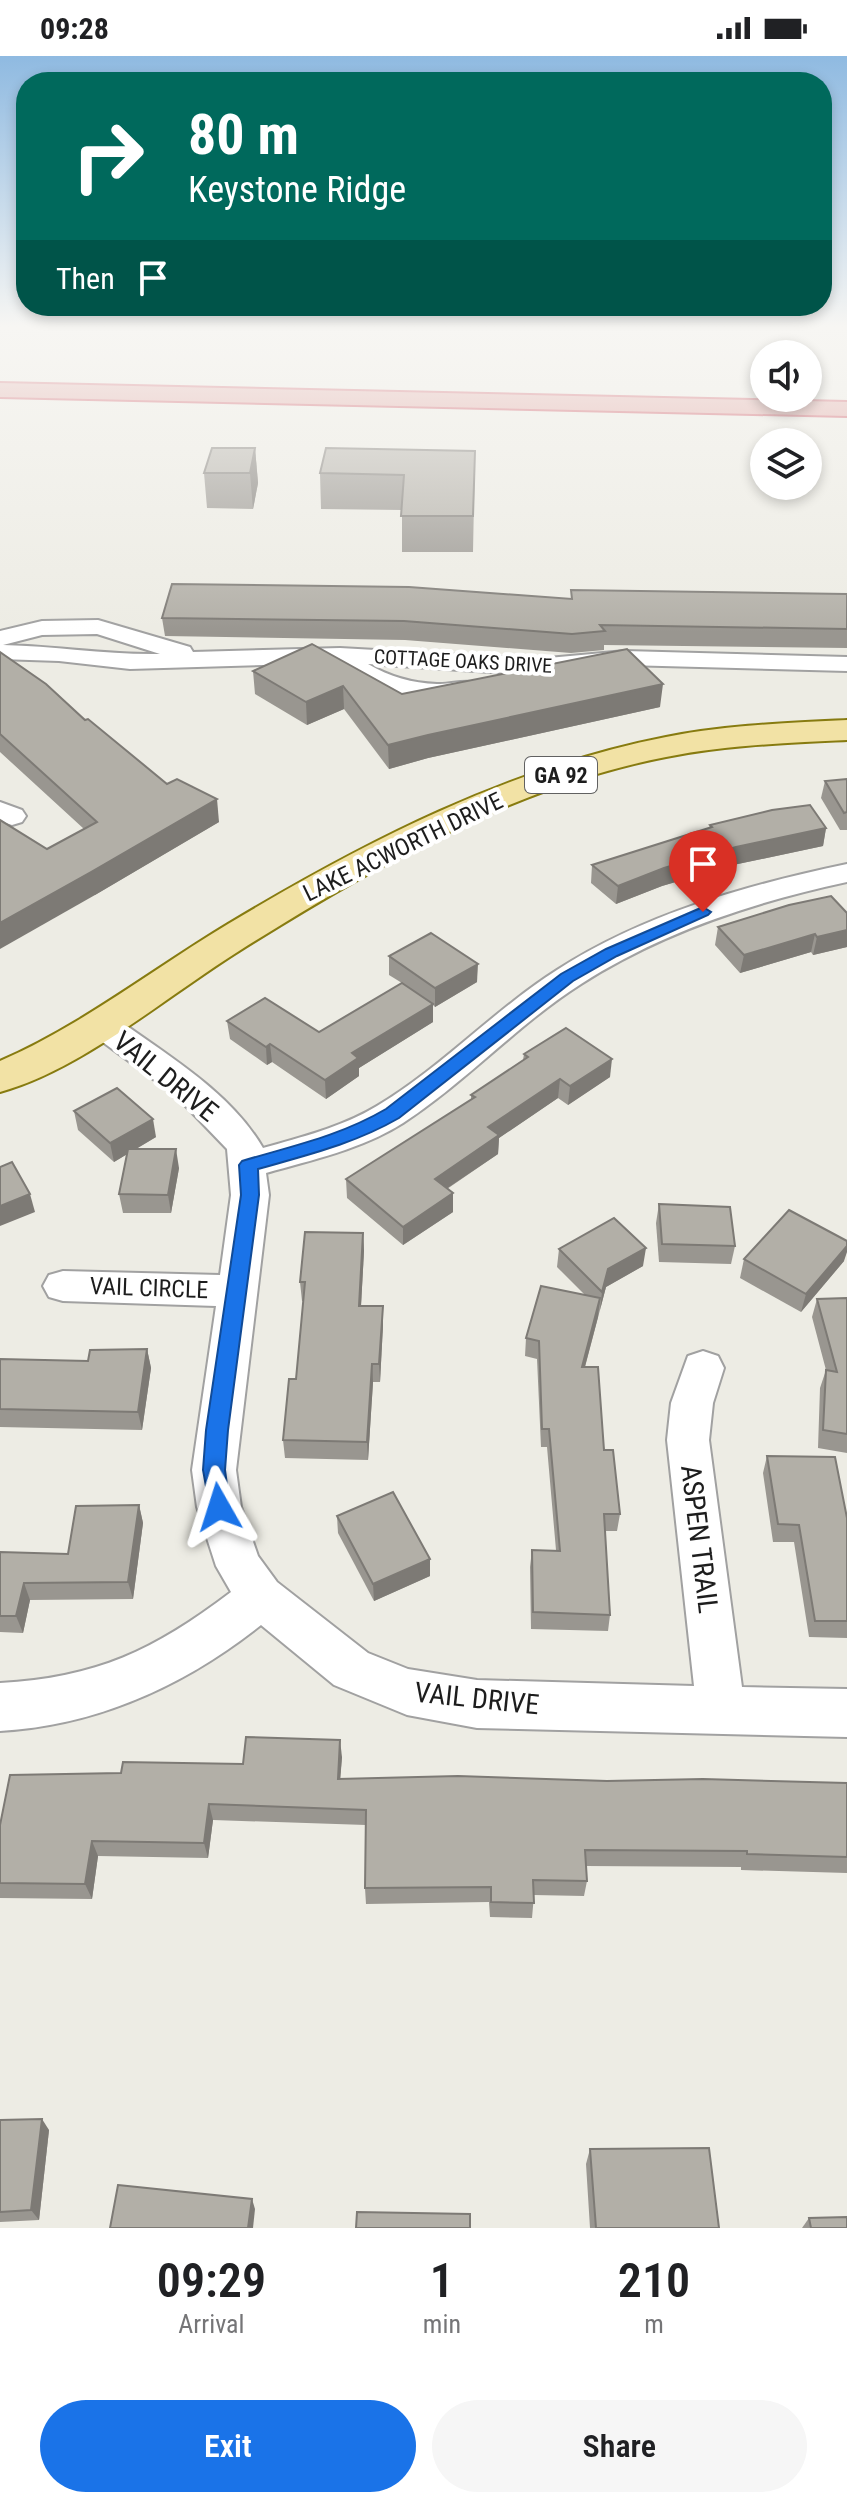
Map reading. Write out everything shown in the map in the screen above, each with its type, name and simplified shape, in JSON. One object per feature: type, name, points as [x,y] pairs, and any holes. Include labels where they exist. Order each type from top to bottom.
[{"type":"main road","name":"LAKE ACWORTH DRIVE","points":[[0,1078],[101,1024],[298,899],[398,844],[512,794],[569,772],[664,748],[752,736],[847,730]]},
{"type":"street","points":[[0,638],[42,628],[98,627],[178,652],[222,660]]},
{"type":"street","points":[[0,652],[59,654],[130,662],[222,660]]},
{"type":"street","name":"COTTAGE OAKS DRIVE","points":[[222,660],[334,656],[384,684],[440,692],[504,679],[529,666],[568,666],[625,658],[847,664]]},
{"type":"street","points":[[248,1165],[342,1139],[367,1128],[392,1113],[567,978],[612,952],[723,904],[780,887],[847,873]]},
{"type":"street","name":"VAIL DRIVE","points":[[101,1024],[188,1088],[226,1124],[245,1148],[250,1195],[235,1291],[214,1470],[219,1507],[239,1566],[261,1597],[351,1669],[407,1692],[477,1704],[847,1713]]},
{"type":"street","name":"VAIL CIRCLE","points":[[63,1286],[235,1291]]},
{"type":"street","name":"ASPEN TRAIL","points":[[703,1368],[692,1403],[688,1440],[721,1712]]},
{"type":"street","points":[[0,1707],[22,1707],[86,1697],[150,1672],[208,1639],[261,1597]]},
{"type":"building","points":[[212,448],[255,448],[250,473],[204,473]]},
{"type":"building","points":[[326,448],[475,451],[473,516],[401,516],[404,475],[320,473]]},
{"type":"building","points":[[172,584],[409,587],[572,599],[571,590],[847,594],[847,629],[600,625],[605,631],[572,634],[404,621],[162,618]]},
{"type":"building","points":[[312,644],[402,694],[627,649],[663,684],[388,745],[343,686],[306,702],[253,671]]},
{"type":"building","points":[[0,652],[46,684],[85,720],[88,719],[167,784],[177,779],[217,799],[0,923],[0,820],[47,849],[97,822],[0,734]]},
{"type":"building","points":[[847,779],[847,812],[844,813],[825,781]]},
{"type":"building","points":[[810,805],[826,828],[736,847],[664,868],[618,886],[592,865],[712,827],[710,825],[772,810]]},
{"type":"building","points":[[831,896],[847,913],[847,930],[817,937],[815,934],[744,955],[718,927],[789,905]]},
{"type":"building","points":[[431,933],[478,964],[435,988],[389,956]]},
{"type":"building","points":[[402,983],[433,1004],[352,1053],[358,1058],[325,1080],[270,1044],[266,1047],[227,1021],[265,998],[319,1032]]},
{"type":"building","points":[[566,1028],[612,1059],[570,1086],[560,1079],[488,1127],[499,1135],[435,1179],[453,1193],[403,1227],[346,1179],[475,1097],[471,1095],[528,1057],[524,1054]]},
{"type":"building","points":[[117,1088],[153,1119],[110,1143],[74,1111]]},
{"type":"building","points":[[128,1149],[176,1149],[168,1195],[119,1194]]},
{"type":"building","points":[[12,1162],[30,1194],[0,1206],[0,1167]]},
{"type":"building","points":[[659,1204],[730,1207],[735,1246],[662,1244]]},
{"type":"building","points":[[789,1210],[847,1241],[847,1246],[806,1294],[744,1259]]},
{"type":"building","points":[[614,1218],[646,1248],[608,1269],[602,1292],[559,1249]]},
{"type":"building","points":[[305,1232],[363,1233],[359,1306],[383,1306],[379,1364],[372,1364],[367,1442],[283,1440],[289,1379],[296,1379],[305,1282],[300,1282]]},
{"type":"building","points":[[541,1286],[600,1298],[582,1367],[598,1367],[604,1450],[613,1450],[620,1514],[604,1514],[610,1615],[533,1612],[532,1550],[560,1551],[549,1429],[542,1429],[539,1341],[526,1338]]},
{"type":"building","points":[[847,1298],[847,1434],[823,1430],[826,1370],[837,1372],[817,1299]]},
{"type":"building","points":[[147,1349],[138,1412],[0,1409],[0,1359],[88,1361],[90,1350]]},
{"type":"building","points":[[767,1456],[835,1457],[847,1518],[847,1621],[815,1621],[799,1525],[778,1524]]},
{"type":"building","points":[[393,1492],[430,1559],[373,1584],[337,1516]]},
{"type":"building","points":[[139,1505],[128,1582],[24,1583],[16,1616],[0,1616],[0,1552],[68,1554],[76,1506]]},
{"type":"building","points":[[246,1737],[340,1740],[338,1779],[458,1776],[847,1783],[847,1857],[747,1854],[747,1851],[585,1850],[587,1881],[533,1880],[534,1903],[491,1902],[491,1887],[365,1888],[366,1810],[209,1804],[204,1843],[92,1841],[85,1884],[0,1883],[0,1825],[10,1775],[121,1773],[123,1762],[243,1764]]},
{"type":"building","points":[[42,2119],[31,2210],[0,2212],[0,2120]]},
{"type":"building","points":[[709,2148],[719,2228],[596,2228],[590,2149]]},
{"type":"building","points":[[118,2185],[252,2199],[248,2228],[110,2228]]},
{"type":"building","points":[[357,2212],[470,2214],[470,2228],[356,2228]]},
{"type":"building","points":[[847,2217],[847,2228],[811,2228],[809,2218]]},
{"type":"route","points":[[219,1507],[214,1470],[217,1430],[250,1195],[248,1165],[342,1139],[367,1128],[392,1113],[567,978],[612,952],[703,912]]}]
